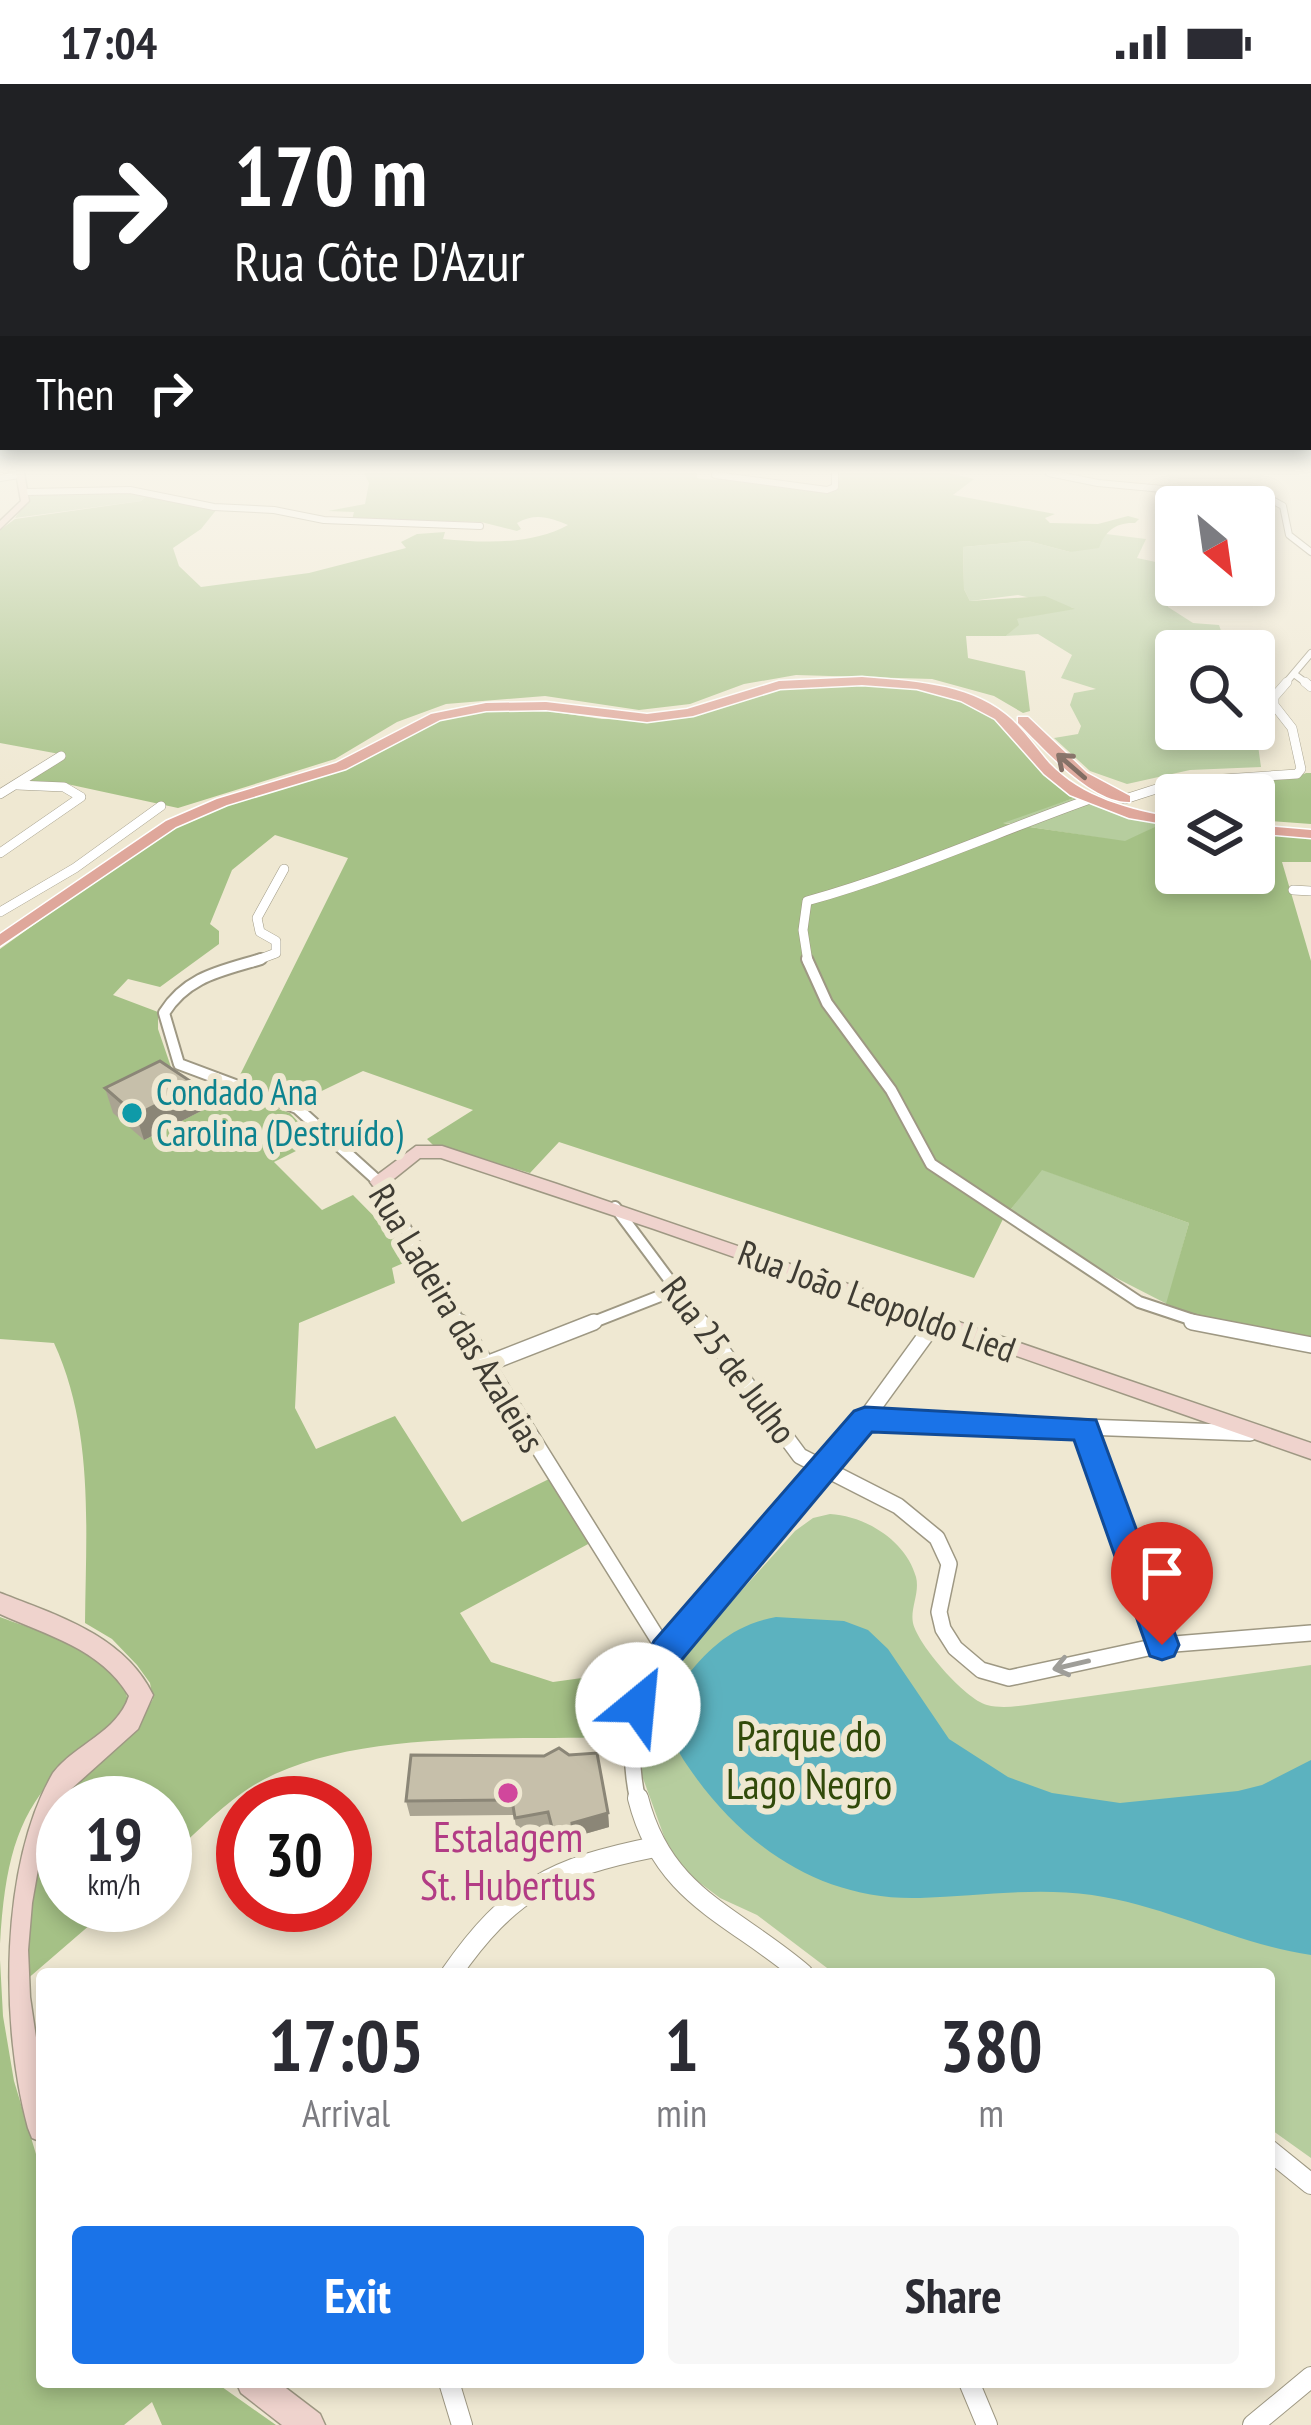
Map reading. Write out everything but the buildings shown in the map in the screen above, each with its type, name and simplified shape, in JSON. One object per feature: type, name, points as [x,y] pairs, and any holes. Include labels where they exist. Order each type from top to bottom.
[{"type":"main road","points":[[0,928],[28,900],[195,805],[342,759],[427,712],[485,700],[538,698],[643,713],[694,706],[775,680],[868,676],[925,680],[1004,706],[1072,769],[1114,799]]},
{"type":"main road","points":[[0,941],[171,824],[222,802],[341,766],[436,717],[486,707],[545,706],[647,718],[688,713],[778,685],[862,681],[918,685],[966,698],[1000,716],[1055,777],[1090,799],[1114,799],[1155,812]]},
{"type":"main road","points":[[1275,828],[1311,831]]},
{"type":"street","points":[[1114,799],[1178,782],[1297,773],[1301,769],[1292,728],[1274,705],[1274,697],[1311,653]]},
{"type":"street","points":[[1294,674],[1311,687]]},
{"type":"street","points":[[0,794],[62,756]]},
{"type":"street","points":[[0,853],[81,797],[64,787],[17,785]]},
{"type":"street","points":[[1090,799],[971,842],[894,877],[807,901],[803,940],[813,984],[888,1084],[917,1150],[931,1164],[1139,1302],[1192,1322],[1311,1345]]},
{"type":"street","points":[[0,912],[28,900],[160,806]]},
{"type":"street","name":"Rua Ladeira das Azaleias","points":[[284,869],[257,918],[260,932],[276,941],[276,953],[206,972],[176,995],[164,1013],[173,1055],[190,1072],[297,1108],[379,1182],[484,1365],[667,1652]]},
{"type":"street","points":[[1293,890],[1311,891]]},
{"type":"street","name":"Rua João Leopoldo Lied","points":[[379,1182],[416,1152],[442,1152],[615,1207],[934,1324],[1311,1451]]},
{"type":"street","name":"Rua 25 de Julho","points":[[615,1207],[800,1456],[898,1506],[937,1538],[949,1564],[940,1621],[947,1638],[981,1670],[1009,1678],[1162,1645],[1311,1633]]},
{"type":"street","points":[[484,1365],[678,1289]]},
{"type":"street","points":[[794,1968],[684,1887],[656,1846],[641,1806],[632,1730],[642,1693],[667,1652],[865,1419],[934,1324]]},
{"type":"street","points":[[865,1419],[1257,1433]]},
{"type":"street","points":[[1085,1428],[1162,1645]]},
{"type":"street","points":[[0,1603],[100,1647],[129,1673],[141,1695],[131,1719],[48,1798],[23,1843],[12,1916],[15,2016],[36,2103]]},
{"type":"street","points":[[455,1968],[495,1913],[528,1885],[568,1867],[656,1846]]},
{"type":"street","points":[[1275,2155],[1311,2185]]},
{"type":"street","points":[[1253,2425],[1311,2377]]},
{"type":"street","points":[[260,2388],[309,2425]]},
{"type":"street","points":[[451,2388],[462,2425]]},
{"type":"street","points":[[972,2388],[987,2425]]},
{"type":"green space","points":[[0,582],[196,582],[201,587],[238,582],[964,582],[970,601],[1045,596],[1075,609],[1017,619],[1019,625],[1006,636],[966,636],[968,658],[1025,671],[1030,711],[1023,713],[994,696],[932,679],[796,675],[744,684],[690,704],[639,710],[545,696],[446,704],[397,722],[335,759],[178,808],[67,784],[28,781],[65,755],[0,743]]},
{"type":"green space","points":[[964,582],[1155,582],[1155,606],[1168,606],[1193,623],[1219,625],[1221,630],[1155,630],[1155,750],[1259,750],[1261,767],[1155,774],[1127,784],[1090,771],[1054,738],[1078,734],[1081,726],[1070,705],[1074,693],[1096,689],[1061,678],[1072,655],[1038,634],[1006,636],[1018,625],[1016,619],[1073,608],[1018,595],[970,601]]},
{"type":"green space","points":[[875,684],[959,697],[1001,722],[1044,772],[1074,798],[1003,823],[1125,841],[1155,827],[1155,894],[1275,894],[1275,834],[1311,837],[1311,862],[1282,862],[1311,961],[1311,1338],[1166,1304],[1189,1223],[1042,1170],[1003,1219],[974,1278],[559,1142],[530,1173],[434,1146],[427,1139],[473,1110],[363,1071],[301,1101],[237,1081],[348,858],[275,835],[232,870],[210,924],[219,931],[219,944],[160,987],[128,979],[113,995],[158,1012],[158,1029],[171,1067],[144,1140],[234,1094],[290,1113],[316,1141],[274,1162],[322,1210],[353,1195],[415,1258],[392,1268],[395,1283],[299,1323],[295,1408],[316,1449],[395,1416],[462,1522],[549,1479],[590,1543],[460,1613],[491,1662],[553,1682],[640,1670],[629,1693],[623,1737],[425,1741],[325,1757],[273,1776],[216,1776],[216,1814],[192,1836],[192,1776],[84,1776],[133,1733],[153,1699],[150,1683],[137,1665],[112,1639],[85,1623],[82,1445],[67,1376],[54,1343],[0,1339],[0,949],[159,835],[221,805],[298,783],[442,719],[485,710],[534,709],[602,719],[662,720],[786,687]]},
{"type":"green space","points":[[1311,773],[1311,824],[1275,821],[1275,780]]},
{"type":"green space","points":[[1074,798],[1155,822],[1155,827],[1126,842],[999,822]]},
{"type":"green space","points":[[1041,1169],[1189,1223],[1167,1304],[1085,1262],[1011,1209]]},
{"type":"green space","name":"Parque do Lago Negro","points":[[844,1516],[870,1525],[894,1542],[916,1577],[912,1617],[917,1633],[955,1682],[987,1705],[1022,1706],[1311,1665],[1311,2158],[1275,2132],[1275,1968],[827,1968],[757,1915],[720,1898],[684,1871],[665,1839],[640,1770],[641,1724],[668,1672],[795,1531],[813,1518]]},
{"type":"green space","points":[[0,1617],[61,1640],[105,1664],[120,1679],[127,1696],[124,1715],[56,1776],[36,1776],[36,1802],[17,1839],[9,1869],[0,1944]]},
{"type":"green space","points":[[36,1859],[36,1932],[82,1932],[25,1981],[26,1882]]},
{"type":"green space","points":[[0,1960],[14,2081],[36,2154],[36,2388],[224,2388],[276,2425],[162,2425],[152,2402],[124,2425],[0,2425]]},
{"type":"water","points":[[776,1617],[844,1621],[868,1630],[888,1649],[949,1739],[1008,1777],[1052,1793],[1120,1803],[1238,1791],[1262,1785],[1311,1760],[1311,1955],[1092,1895],[883,1896],[849,1890],[786,1863],[708,1794],[681,1755],[669,1724],[675,1692],[701,1659],[734,1632]]},
{"type":"place","name":"Condado Ana Carolina (Destruído)","points":[[132,1113]]},
{"type":"place","name":"Estalagem St. Hubertus","points":[[508,1793]]},
{"type":"route","points":[[638,1705],[667,1652],[865,1419],[1085,1428],[1162,1645]]}]
